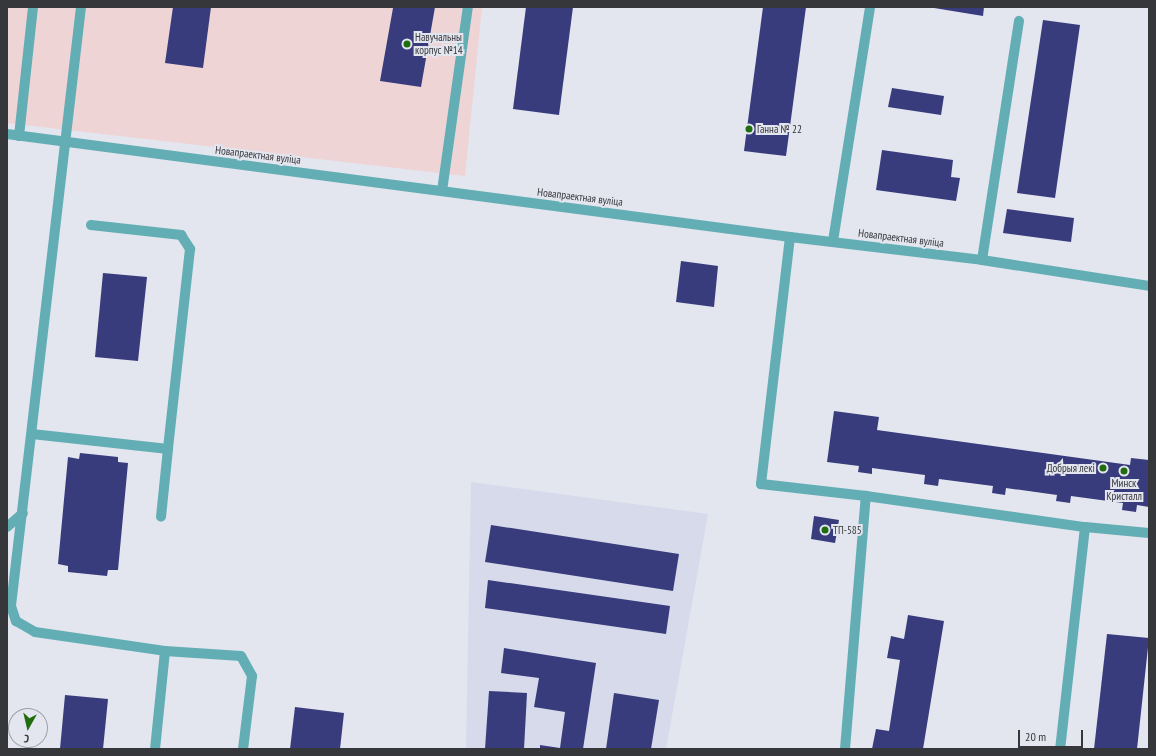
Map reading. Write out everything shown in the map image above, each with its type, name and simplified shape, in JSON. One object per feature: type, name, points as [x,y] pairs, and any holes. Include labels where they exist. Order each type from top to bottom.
[{"type":"street","points":[[19,136],[33,7]]},
{"type":"street","points":[[81,7],[11,606],[16,621],[35,632],[165,652],[241,656],[252,676],[243,749]]},
{"type":"street","points":[[442,191],[468,7]]},
{"type":"street","points":[[833,242],[870,7]]},
{"type":"street","points":[[982,260],[1019,21]]},
{"type":"street","name":"Новапраектная вуліца","points":[[7,134],[790,237],[982,260],[1149,286]]},
{"type":"street","points":[[91,224],[181,235],[190,249],[161,517]]},
{"type":"street","points":[[790,237],[761,484],[866,496],[1085,526],[1149,533]]},
{"type":"street","points":[[32,434],[168,449]]},
{"type":"street","points":[[845,749],[866,496]]},
{"type":"street","points":[[7,528],[23,513]]},
{"type":"street","points":[[1060,749],[1085,526]]},
{"type":"street","points":[[155,749],[165,652]]},
{"type":"shaded area","points":[[7,7],[482,7],[465,176],[7,123]]},
{"type":"shaded area","points":[[471,482],[708,514],[666,749],[466,749]]},
{"type":"building","points":[[173,7],[211,7],[203,68],[165,63]]},
{"type":"building","name":"Навучальны корпус №14","points":[[390,7],[435,7],[421,87],[380,81],[393,8]]},
{"type":"building","points":[[526,7],[573,7],[559,115],[513,109]]},
{"type":"building","points":[[763,7],[806,7],[786,156],[744,151]]},
{"type":"building","points":[[928,7],[984,7],[983,16]]},
{"type":"building","points":[[1043,20],[1080,25],[1055,198],[1017,193]]},
{"type":"building","points":[[892,88],[944,96],[941,115],[888,107]]},
{"type":"building","points":[[882,150],[953,160],[951,177],[960,178],[956,201],[876,190]]},
{"type":"building","points":[[1007,209],[1074,218],[1071,242],[1003,233]]},
{"type":"building","points":[[681,261],[718,266],[714,307],[676,302]]},
{"type":"building","points":[[103,273],[147,277],[138,361],[95,357]]},
{"type":"building","points":[[834,411],[879,417],[877,430],[1130,465],[1131,458],[1149,460],[1149,507],[1137,505],[1136,512],[1122,510],[1123,503],[1071,496],[1070,503],[1056,501],[1057,495],[1006,488],[1005,495],[992,493],[993,486],[939,479],[938,486],[924,484],[925,475],[872,468],[872,474],[858,472],[859,466],[827,462]]},
{"type":"building","points":[[80,453],[118,457],[118,462],[128,463],[118,570],[108,570],[107,576],[68,572],[68,566],[58,564],[68,457],[79,459]]},
{"type":"building","name":"ТП-585","points":[[814,516],[839,520],[835,543],[811,539]]},
{"type":"building","points":[[491,525],[679,554],[673,591],[485,562]]},
{"type":"building","points":[[488,580],[670,606],[666,634],[485,608]]},
{"type":"building","points":[[908,615],[944,621],[923,749],[872,749],[876,729],[889,731],[900,660],[887,658],[891,636],[904,639]]},
{"type":"building","points":[[1107,634],[1149,638],[1137,749],[1094,749]]},
{"type":"building","points":[[504,648],[596,663],[583,749],[540,749],[540,745],[560,748],[565,712],[534,707],[539,678],[501,673]]},
{"type":"building","points":[[489,691],[527,693],[524,749],[485,749]]},
{"type":"building","points":[[614,693],[659,700],[651,749],[606,749]]},
{"type":"building","points":[[65,695],[108,699],[103,749],[60,749]]},
{"type":"building","points":[[295,707],[344,713],[340,749],[290,749]]},
{"type":"place","name":"Навучальны корпус №14","points":[[407,44]]},
{"type":"place","name":"Ганна № 22","points":[[749,129]]},
{"type":"place","name":"Добрыя лекі","points":[[1103,468]]},
{"type":"place","name":"Минск Кристалл","points":[[1124,471]]},
{"type":"place","name":"ТП-585","points":[[825,530]]}]
